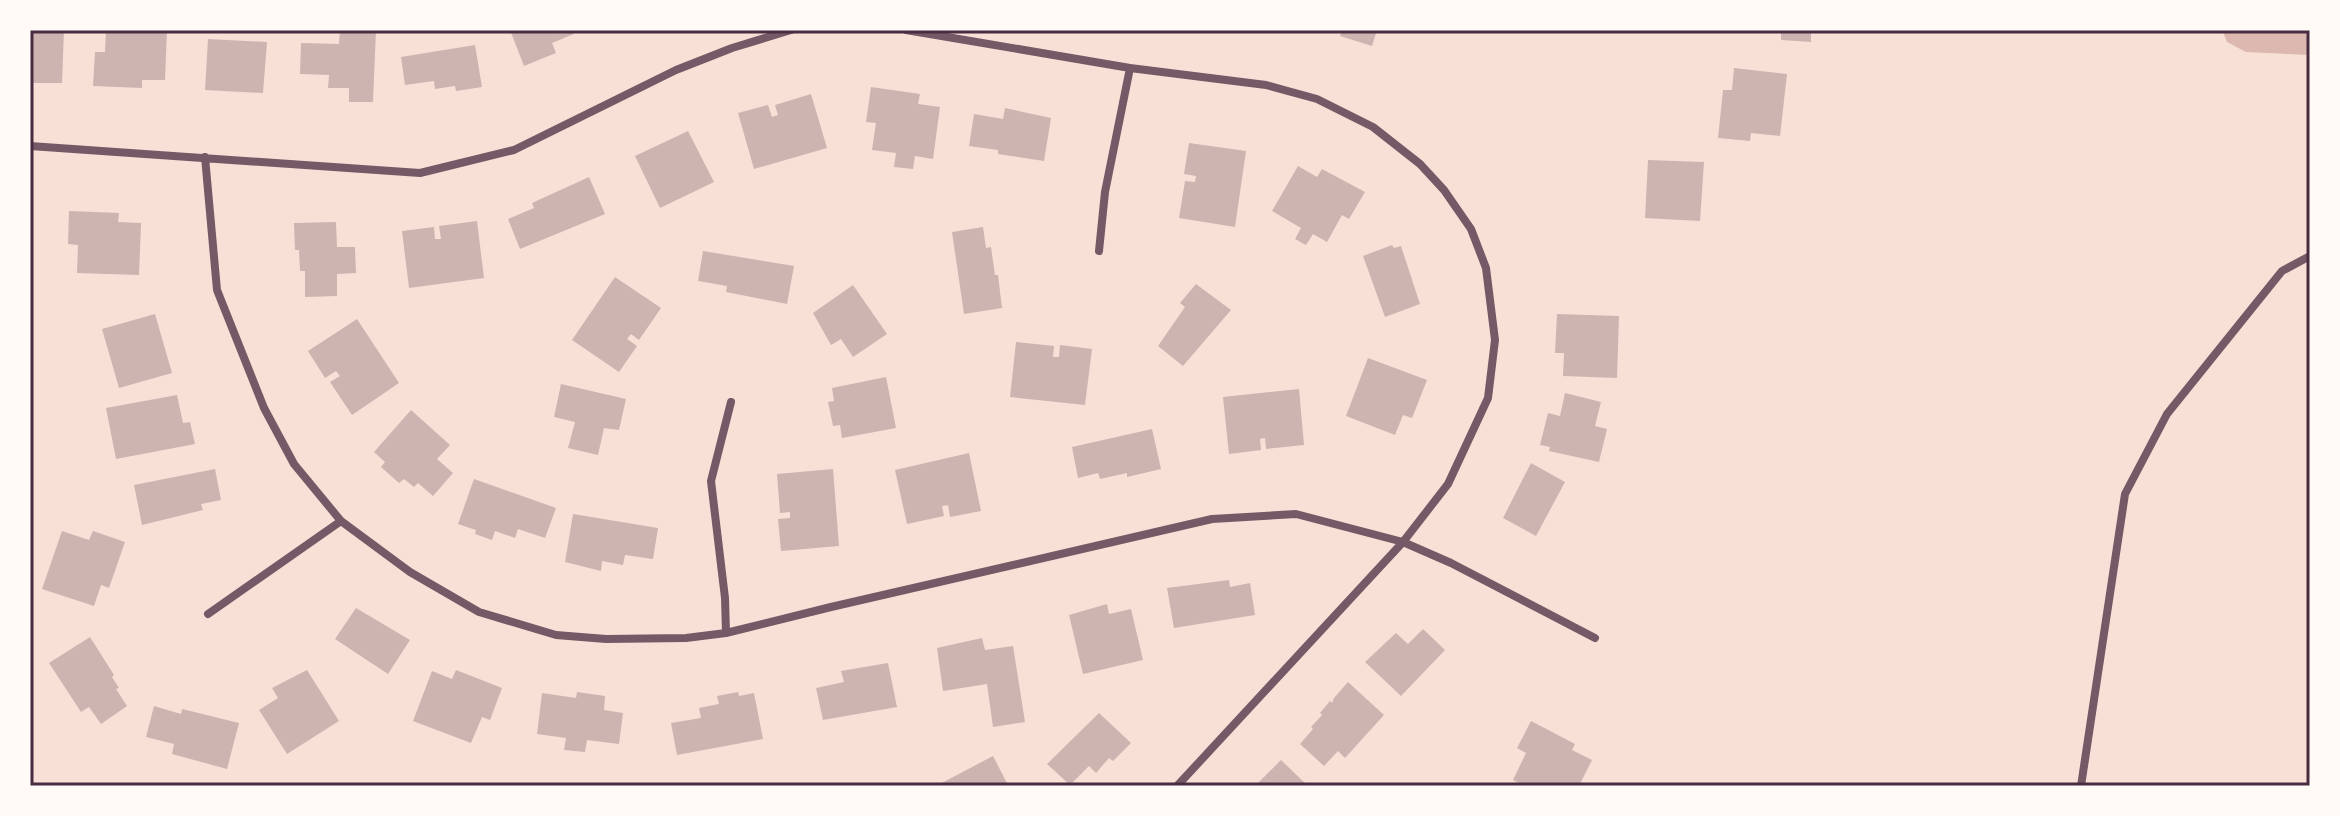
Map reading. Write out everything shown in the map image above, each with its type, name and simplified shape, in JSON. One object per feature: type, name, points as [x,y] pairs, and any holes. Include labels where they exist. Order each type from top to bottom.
[{"type":"street","points":[[30,146],[420,173],[514,150],[676,70],[791,30]]},
{"type":"street","points":[[906,30],[1130,68],[1266,85],[1317,99],[1373,127],[1420,164],[1444,190],[1471,229],[1486,268],[1495,340],[1488,398],[1448,484],[1403,542],[1177,786]]},
{"type":"street","points":[[1099,251],[1105,192],[1130,68]]},
{"type":"street","points":[[205,157],[217,290],[271,422],[294,464],[341,521],[410,572],[479,612],[543,631],[606,639],[686,638],[726,633],[1212,519],[1296,514],[1403,542],[1451,563],[1595,638]]},
{"type":"street","points":[[2081,786],[2125,494],[2167,414],[2282,271],[2310,256]]},
{"type":"street","points":[[726,633],[725,598],[711,481],[731,402]]},
{"type":"street","points":[[208,614],[341,521]]},
{"type":"shaded area","points":[[2222,30],[2310,30],[2310,55],[2246,52],[2227,42]]},
{"type":"building","points":[[30,30],[64,31],[62,83],[30,83]]},
{"type":"building","points":[[106,30],[167,30],[165,80],[142,80],[142,88],[93,86],[95,52],[105,52]]},
{"type":"building","points":[[340,30],[376,30],[373,102],[349,102],[349,88],[328,88],[329,75],[300,74],[301,43],[339,44]]},
{"type":"building","points":[[510,30],[572,30],[574,34],[552,43],[556,53],[524,66]]},
{"type":"building","points":[[1342,30],[1377,30],[1372,46],[1340,36]]},
{"type":"building","points":[[1781,30],[1811,30],[1811,42],[1781,40]]},
{"type":"building","points":[[208,39],[267,42],[263,93],[205,90]]},
{"type":"building","points":[[475,45],[482,87],[456,91],[455,86],[435,89],[434,81],[405,85],[401,57]]},
{"type":"building","points":[[1734,68],[1787,74],[1780,136],[1751,133],[1750,141],[1718,138],[1723,90],[1732,90]]},
{"type":"building","points":[[871,87],[920,94],[918,104],[940,107],[933,159],[915,156],[913,169],[894,167],[896,153],[872,150],[876,123],[866,122]]},
{"type":"building","points":[[811,94],[827,148],[754,169],[738,113],[768,105],[772,117],[778,115],[775,105]]},
{"type":"building","points":[[1005,108],[1051,118],[1044,161],[969,146],[974,114],[1003,119]]},
{"type":"building","points":[[688,131],[714,182],[660,208],[635,156]]},
{"type":"building","points":[[1189,143],[1246,151],[1235,227],[1179,218],[1185,181],[1195,182],[1196,176],[1184,174]]},
{"type":"building","points":[[1648,160],[1704,162],[1700,221],[1645,218]]},
{"type":"building","points":[[1298,166],[1317,177],[1322,169],[1365,192],[1349,219],[1342,215],[1327,242],[1313,234],[1306,245],[1295,239],[1301,228],[1272,211]]},
{"type":"building","points":[[589,177],[605,214],[520,249],[508,219],[534,208],[532,203]]},
{"type":"building","points":[[69,211],[119,213],[118,222],[141,223],[139,275],[77,273],[78,245],[68,244]]},
{"type":"building","points":[[477,221],[484,278],[409,288],[402,231],[434,227],[435,239],[441,239],[439,226]]},
{"type":"building","points":[[336,222],[337,247],[355,247],[356,273],[337,274],[337,296],[305,297],[305,271],[300,271],[299,250],[295,250],[294,223]]},
{"type":"building","points":[[983,227],[986,248],[991,247],[995,275],[998,275],[1002,308],[964,314],[952,232]]},
{"type":"building","points":[[1392,245],[1394,248],[1401,246],[1420,304],[1385,317],[1363,256]]},
{"type":"building","points":[[703,251],[794,266],[787,304],[726,292],[727,286],[698,281]]},
{"type":"building","points":[[615,277],[661,308],[639,340],[631,334],[627,339],[637,346],[619,372],[572,340]]},
{"type":"building","points":[[1196,284],[1231,310],[1183,366],[1158,346],[1185,307],[1180,303]]},
{"type":"building","points":[[853,285],[887,334],[853,357],[841,339],[831,345],[813,313]]},
{"type":"building","points":[[155,314],[172,373],[119,388],[102,329]]},
{"type":"building","points":[[1557,314],[1619,316],[1617,378],[1563,376],[1564,353],[1555,353]]},
{"type":"building","points":[[357,319],[399,383],[352,415],[330,382],[340,376],[336,371],[325,378],[308,351]]},
{"type":"building","points":[[1016,342],[1054,346],[1053,357],[1059,357],[1060,345],[1092,349],[1085,405],[1010,397]]},
{"type":"building","points":[[1368,358],[1427,380],[1412,418],[1403,415],[1395,435],[1346,416]]},
{"type":"building","points":[[886,377],[896,428],[842,438],[840,425],[833,426],[828,402],[834,401],[832,388]]},
{"type":"building","points":[[561,384],[626,399],[619,430],[604,428],[598,455],[568,448],[575,422],[554,417]]},
{"type":"building","points":[[1299,389],[1304,445],[1266,449],[1265,438],[1260,439],[1261,450],[1229,454],[1223,397]]},
{"type":"building","points":[[1565,393],[1601,402],[1595,426],[1607,429],[1599,462],[1549,451],[1550,447],[1540,445],[1548,413],[1560,416]]},
{"type":"building","points":[[177,395],[183,423],[190,422],[195,444],[116,459],[106,408]]},
{"type":"building","points":[[411,410],[450,445],[437,459],[453,473],[433,496],[418,483],[414,487],[404,479],[399,483],[381,467],[385,462],[374,452]]},
{"type":"building","points":[[1152,429],[1161,469],[1127,477],[1127,473],[1100,479],[1098,473],[1078,478],[1072,447]]},
{"type":"building","points":[[969,453],[981,511],[950,517],[948,505],[942,506],[944,516],[907,524],[895,470]]},
{"type":"building","points":[[1531,463],[1565,482],[1536,536],[1503,518]]},
{"type":"building","points":[[215,469],[221,500],[201,504],[203,510],[142,525],[134,485]]},
{"type":"building","points":[[833,469],[839,546],[781,551],[778,519],[790,518],[790,512],[780,513],[777,474]]},
{"type":"building","points":[[474,479],[556,508],[545,538],[518,529],[515,538],[495,531],[492,540],[458,524]]},
{"type":"building","points":[[573,514],[658,528],[653,559],[625,555],[623,565],[602,561],[601,571],[565,562]]},
{"type":"building","points":[[62,531],[89,540],[93,531],[125,542],[109,588],[101,585],[94,606],[42,589]]},
{"type":"building","points":[[1229,580],[1230,587],[1250,583],[1255,615],[1174,628],[1167,588]]},
{"type":"building","points":[[1107,604],[1109,614],[1131,609],[1143,660],[1083,674],[1069,615]]},
{"type":"building","points":[[356,608],[410,640],[388,674],[335,639]]},
{"type":"building","points":[[1423,629],[1445,650],[1401,696],[1365,662],[1396,633],[1408,644]]},
{"type":"building","points":[[90,637],[114,675],[112,677],[119,688],[116,689],[127,706],[101,724],[89,707],[81,712],[49,663]]},
{"type":"building","points":[[982,638],[985,650],[1013,646],[1025,722],[993,727],[987,684],[943,691],[937,648]]},
{"type":"building","points":[[888,663],[897,707],[823,720],[816,688],[844,682],[841,671]]},
{"type":"building","points":[[307,670],[339,721],[287,754],[259,710],[278,698],[272,688]]},
{"type":"building","points":[[456,670],[502,688],[490,720],[482,717],[471,743],[413,721],[432,671],[452,679]]},
{"type":"building","points":[[1348,682],[1384,715],[1345,758],[1338,751],[1324,766],[1300,744],[1313,729],[1311,727],[1322,715],[1320,713]]},
{"type":"building","points":[[577,692],[605,696],[604,710],[623,713],[619,744],[587,740],[585,752],[564,750],[566,738],[537,734],[542,693],[576,698]]},
{"type":"building","points":[[738,692],[739,696],[754,693],[763,739],[677,755],[671,723],[701,718],[699,708],[719,704],[717,696]]},
{"type":"building","points":[[154,706],[181,714],[182,709],[239,723],[227,769],[172,754],[174,744],[146,737]]},
{"type":"building","points":[[1099,713],[1131,743],[1113,761],[1109,758],[1096,773],[1089,766],[1070,785],[1047,764]]},
{"type":"building","points":[[1531,721],[1575,744],[1572,750],[1592,760],[1579,786],[1525,786],[1513,780],[1526,753],[1517,748]]},
{"type":"building","points":[[993,756],[1008,785],[936,786]]},
{"type":"building","points":[[1281,760],[1308,786],[1255,786]]}]
